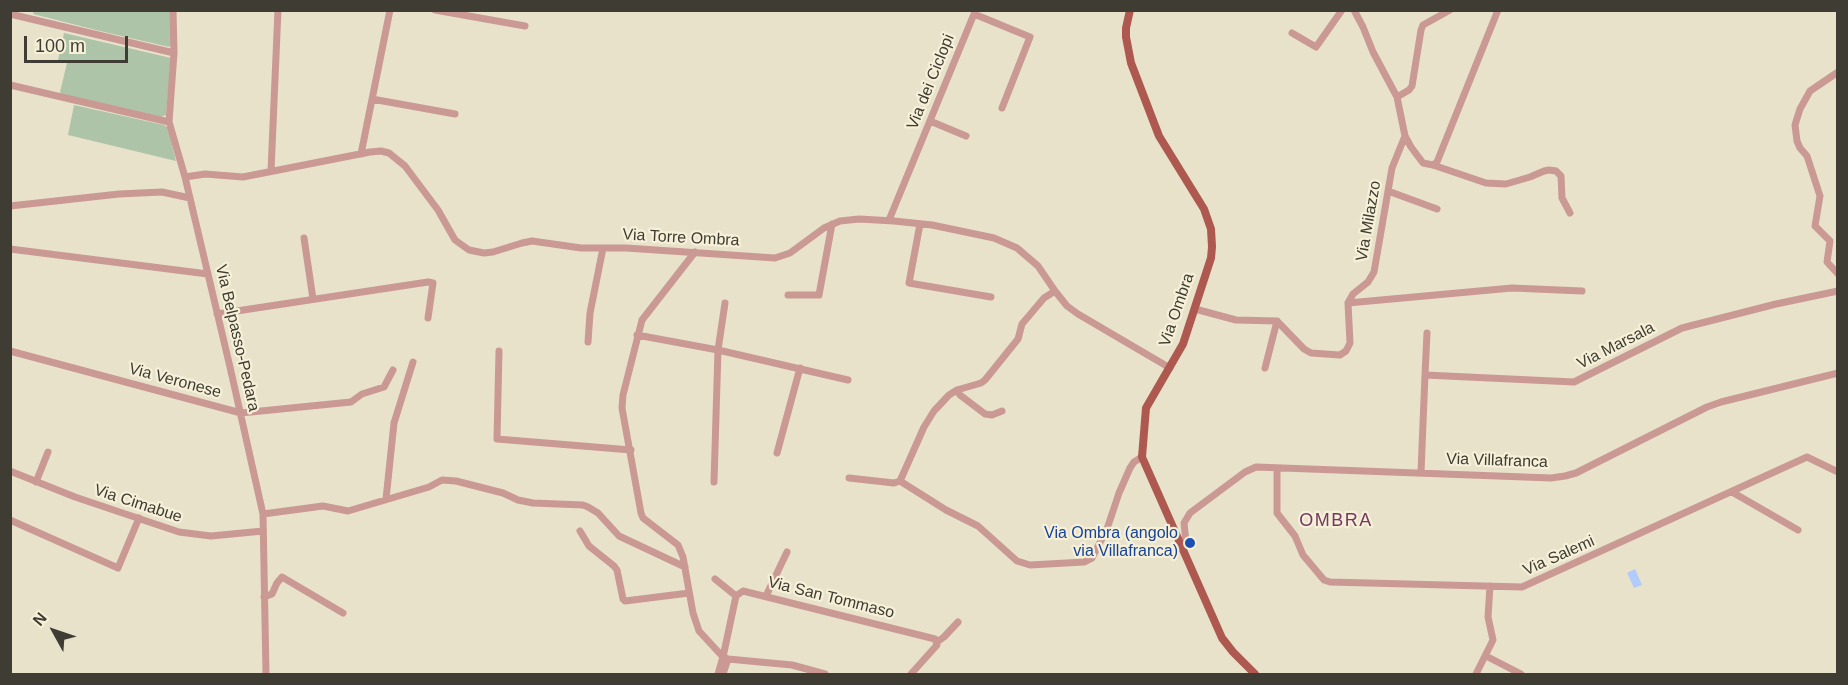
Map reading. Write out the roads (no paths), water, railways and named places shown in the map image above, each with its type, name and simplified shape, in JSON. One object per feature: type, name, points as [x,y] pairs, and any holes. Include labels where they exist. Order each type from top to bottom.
[{"type":"main road","name":"Via Ombra","points":[[1130,10],[1126,37],[1128,53],[1135,74],[1159,136],[1198,197],[1211,229],[1212,247],[1184,344],[1146,408],[1143,457],[1222,638],[1255,675]]},
{"type":"street","name":"Via Belpasso-Pedara","points":[[173,10],[174,53],[170,122],[218,314],[263,514],[266,675]]},
{"type":"street","points":[[271,171],[278,10]]},
{"type":"street","points":[[360,154],[390,10]]},
{"type":"street","points":[[435,10],[525,26]]},
{"type":"street","points":[[1292,33],[1316,47],[1342,10]]},
{"type":"street","points":[[1354,10],[1397,97],[1405,136],[1424,163],[1486,183],[1506,184],[1544,171],[1556,171],[1561,176],[1562,198],[1570,213]]},
{"type":"street","points":[[1397,97],[1412,86],[1423,25],[1450,10]]},
{"type":"street","points":[[1433,165],[1437,162],[1498,10]]},
{"type":"street","points":[[10,14],[174,53]]},
{"type":"street","name":"Via dei Ciclopi","points":[[889,220],[974,14],[1030,38],[1002,108]]},
{"type":"street","points":[[1838,72],[1810,91],[1800,109],[1795,125],[1797,141],[1807,156],[1820,196],[1815,226],[1830,241],[1827,262],[1838,274]]},
{"type":"street","points":[[10,85],[170,122]]},
{"type":"street","points":[[372,99],[455,114]]},
{"type":"street","points":[[930,121],[966,136]]},
{"type":"street","name":"Via Milazzo","points":[[1348,303],[1353,294],[1372,277],[1392,168],[1405,136]]},
{"type":"street","name":"Via Torre Ombra","points":[[185,177],[205,174],[243,177],[360,154],[381,151],[389,153],[400,161],[438,210],[450,234],[462,246],[477,252],[493,252],[532,242],[581,248],[626,248],[775,258],[790,253],[832,224],[859,219],[920,224],[994,238],[1024,253],[1038,266],[1067,306],[1170,368]]},
{"type":"street","points":[[1388,191],[1437,209]]},
{"type":"street","points":[[10,207],[162,192],[190,198]]},
{"type":"street","points":[[788,295],[819,296],[832,224]]},
{"type":"street","points":[[920,224],[909,283],[991,297]]},
{"type":"street","points":[[304,238],[313,299]]},
{"type":"street","points":[[588,342],[590,313],[603,248]]},
{"type":"street","points":[[10,249],[208,274]]},
{"type":"street","points":[[695,252],[642,321],[623,395],[622,408],[643,518],[676,542],[685,567],[693,613],[699,631],[725,658],[792,665],[825,675]]},
{"type":"street","points":[[218,314],[428,282],[433,283],[428,318]]},
{"type":"street","points":[[1195,309],[1236,320],[1277,321],[1308,352],[1340,356],[1347,351],[1350,343],[1348,303],[1512,288],[1582,291]]},
{"type":"street","points":[[849,478],[894,483],[900,481],[924,427],[934,411],[957,390],[981,384],[1018,339],[1022,324],[1044,297],[1055,291]]},
{"type":"street","name":"Via Marsala","points":[[1425,375],[1574,382],[1682,328],[1838,291]]},
{"type":"street","points":[[714,482],[718,350],[725,303]]},
{"type":"street","points":[[1265,368],[1277,321]]},
{"type":"street","points":[[1421,472],[1427,333]]},
{"type":"street","points":[[637,335],[718,350],[848,380]]},
{"type":"street","name":"Via Veronese","points":[[10,351],[241,413],[351,402],[362,394],[384,387],[393,370]]},
{"type":"street","points":[[499,351],[497,440],[631,450]]},
{"type":"street","points":[[386,499],[394,423],[413,362]]},
{"type":"street","points":[[777,453],[800,368]]},
{"type":"street","name":"Via Villafranca","points":[[1182,550],[1186,542],[1184,523],[1190,513],[1256,467],[1565,476],[1576,473],[1721,402],[1838,373]]},
{"type":"street","points":[[957,390],[960,395],[985,414],[992,415],[1002,411]]},
{"type":"street","points":[[36,482],[48,452]]},
{"type":"street","points":[[900,481],[945,510],[978,526],[1017,561],[1030,566],[1084,562],[1092,558],[1107,529],[1119,492],[1130,468],[1134,462],[1143,457]]},
{"type":"street","name":"Via Salemi","points":[[1277,468],[1277,513],[1295,536],[1303,555],[1324,580],[1522,587],[1807,457],[1838,472]]},
{"type":"street","name":"Via Cimabue","points":[[10,471],[75,497],[165,528],[211,536],[263,531]]},
{"type":"street","points":[[263,514],[323,506],[348,511],[429,487],[442,480],[456,481],[503,492],[518,500],[533,503],[583,505],[598,513],[619,536],[685,567]]},
{"type":"street","points":[[1732,492],[1797,530]]},
{"type":"street","points":[[10,520],[118,568],[139,518]]},
{"type":"street","points":[[580,531],[589,546],[617,570],[622,599],[625,601],[689,593]]},
{"type":"street","points":[[766,596],[788,552]]},
{"type":"street","points":[[264,597],[272,594],[279,579],[282,578],[343,613]]},
{"type":"street","points":[[715,579],[736,596],[723,675]]},
{"type":"street","points":[[1476,675],[1493,640],[1488,617],[1490,586]]},
{"type":"street","name":"Via San Tommaso","points":[[736,596],[743,591],[766,596],[931,637],[937,642]]},
{"type":"street","points":[[911,675],[938,645],[937,642],[958,622]]},
{"type":"street","points":[[1486,656],[1521,675]]},
{"type":"street","points":[[718,675],[725,658]]},
{"type":"water","points":[[1635,569],[1642,585],[1634,588],[1627,573]]},
{"type":"place","name":"Via Ombra (angolo via Villafranca)","points":[[1190,543]]},
{"type":"district","name":"OMBRA","points":[[1336,521]]}]
